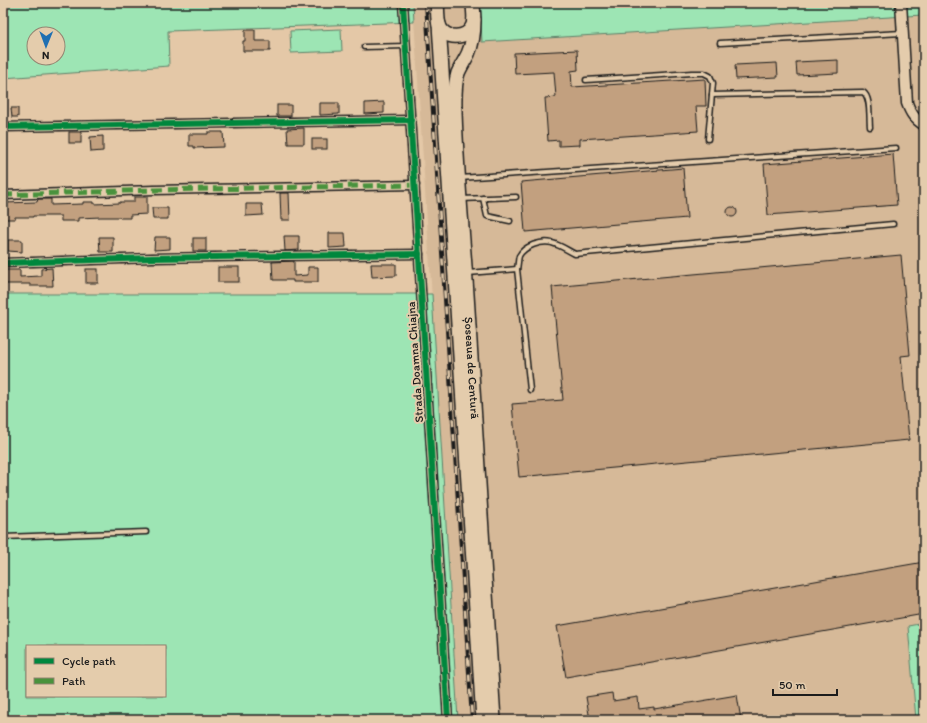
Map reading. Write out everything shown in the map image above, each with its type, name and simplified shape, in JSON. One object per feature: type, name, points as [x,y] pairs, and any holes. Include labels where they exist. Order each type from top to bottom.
[{"type":"main road","name":"Șoseaua de Centură","points":[[437,3],[483,720]]},
{"type":"main road","name":"Șoseaua de Centură","points":[[473,3],[473,40],[459,72],[455,88],[456,151],[466,273],[494,720]]},
{"type":"main road","points":[[439,24],[441,30],[446,34],[458,37],[469,31],[474,20]]},
{"type":"street","name":"Strada Doamna Chiajna","points":[[404,3],[448,720]]},
{"type":"street","points":[[901,3],[907,103],[910,113],[924,125]]},
{"type":"street","points":[[3,127],[411,120]]},
{"type":"street","points":[[3,195],[415,185]]},
{"type":"street","points":[[3,263],[159,258],[419,254]]},
{"type":"lane","points":[[720,43],[903,33]]},
{"type":"lane","points":[[364,47],[406,46]]},
{"type":"lane","points":[[586,80],[704,73],[710,76],[713,83],[708,139]]},
{"type":"lane","points":[[712,95],[863,92],[868,100],[870,127]]},
{"type":"lane","points":[[458,178],[896,148]]},
{"type":"lane","points":[[460,199],[516,197]]},
{"type":"lane","points":[[483,198],[487,216],[510,221]]},
{"type":"lane","points":[[530,390],[517,269],[519,256],[525,248],[535,244],[550,242],[562,246],[575,254],[894,224]]},
{"type":"lane","points":[[466,273],[517,269]]},
{"type":"lane","points":[[3,537],[146,532]]},
{"type":"shaded area","points":[[413,3],[923,3],[924,623],[908,626],[916,720],[458,720]]},
{"type":"green space","points":[[3,3],[413,3],[414,22],[168,31],[169,66],[3,78]]},
{"type":"green space","points":[[480,3],[924,3],[924,28],[923,15],[482,42]]},
{"type":"green space","points":[[341,29],[342,51],[291,53],[290,31]]},
{"type":"green space","points":[[3,294],[432,294],[458,720],[3,720]]},
{"type":"green space","points":[[924,623],[924,720],[916,720],[908,626]]},
{"type":"building","points":[[245,30],[255,30],[255,41],[270,41],[270,51],[243,51]]},
{"type":"building","points":[[577,50],[578,70],[571,71],[572,87],[705,79],[706,106],[696,106],[698,131],[580,139],[580,145],[559,146],[559,140],[548,141],[545,98],[556,97],[554,72],[515,74],[514,53]]},
{"type":"building","points":[[838,60],[838,73],[797,75],[796,62]]},
{"type":"building","points":[[777,63],[778,77],[736,79],[735,65]]},
{"type":"building","points":[[384,102],[384,113],[365,114],[365,103]]},
{"type":"building","points":[[320,103],[339,103],[339,114],[320,115]]},
{"type":"building","points":[[277,105],[291,105],[291,116],[277,116]]},
{"type":"building","points":[[11,108],[18,108],[18,117],[12,117]]},
{"type":"building","points":[[304,128],[304,144],[288,144],[287,129]]},
{"type":"building","points":[[69,132],[81,132],[81,143],[69,143]]},
{"type":"building","points":[[208,132],[223,132],[224,147],[194,148],[194,146],[189,146],[189,134],[208,134]]},
{"type":"building","points":[[103,136],[103,151],[91,152],[90,137]]},
{"type":"building","points":[[312,139],[327,139],[327,149],[312,149]]},
{"type":"building","points":[[893,154],[897,205],[768,215],[764,164]]},
{"type":"building","points":[[683,168],[687,218],[525,232],[521,182]]},
{"type":"building","points":[[280,193],[289,193],[290,220],[281,220]]},
{"type":"building","points":[[134,197],[147,197],[147,214],[130,215],[130,218],[78,218],[78,221],[61,221],[61,216],[33,216],[3,219],[3,203],[37,202],[38,199],[51,199],[51,205],[83,204],[83,202],[94,202],[94,204],[120,203],[134,202]]},
{"type":"building","points":[[246,204],[262,204],[263,215],[246,216]]},
{"type":"building","points":[[730,207],[734,207],[736,208],[736,216],[730,217],[727,214],[727,210]]},
{"type":"building","points":[[152,208],[168,208],[168,219],[153,219]]},
{"type":"building","points":[[329,233],[345,233],[346,247],[329,248]]},
{"type":"building","points":[[284,236],[299,236],[299,250],[285,251]]},
{"type":"building","points":[[99,237],[113,237],[113,252],[100,252]]},
{"type":"building","points":[[155,237],[170,237],[170,249],[154,250]]},
{"type":"building","points":[[193,238],[206,238],[206,251],[193,251]]},
{"type":"building","points":[[8,240],[22,240],[22,252],[8,251]]},
{"type":"building","points":[[901,255],[910,355],[901,356],[909,440],[519,477],[512,404],[563,400],[552,287]]},
{"type":"building","points":[[294,261],[294,276],[308,275],[308,267],[318,267],[318,282],[273,280],[272,262]]},
{"type":"building","points":[[371,264],[396,264],[396,276],[372,277]]},
{"type":"building","points":[[218,267],[239,267],[239,282],[218,282]]},
{"type":"building","points":[[52,268],[53,286],[4,284],[4,270],[20,270],[20,277],[41,276],[41,269]]},
{"type":"building","points":[[86,269],[98,269],[98,283],[86,283]]},
{"type":"building","points":[[924,562],[924,614],[566,677],[557,626]]},
{"type":"building","points":[[612,693],[613,701],[638,697],[639,709],[654,707],[654,709],[737,695],[741,720],[590,720],[586,697]]},
{"type":"railway","points":[[426,3],[472,720]]},
{"type":"marked path","points":[[3,195],[154,190],[415,185]]},
{"type":"cycle path","points":[[403,3],[448,720]]},
{"type":"cycle path","points":[[3,127],[411,120]]},
{"type":"cycle path","points":[[3,263],[152,258],[419,254]]}]
